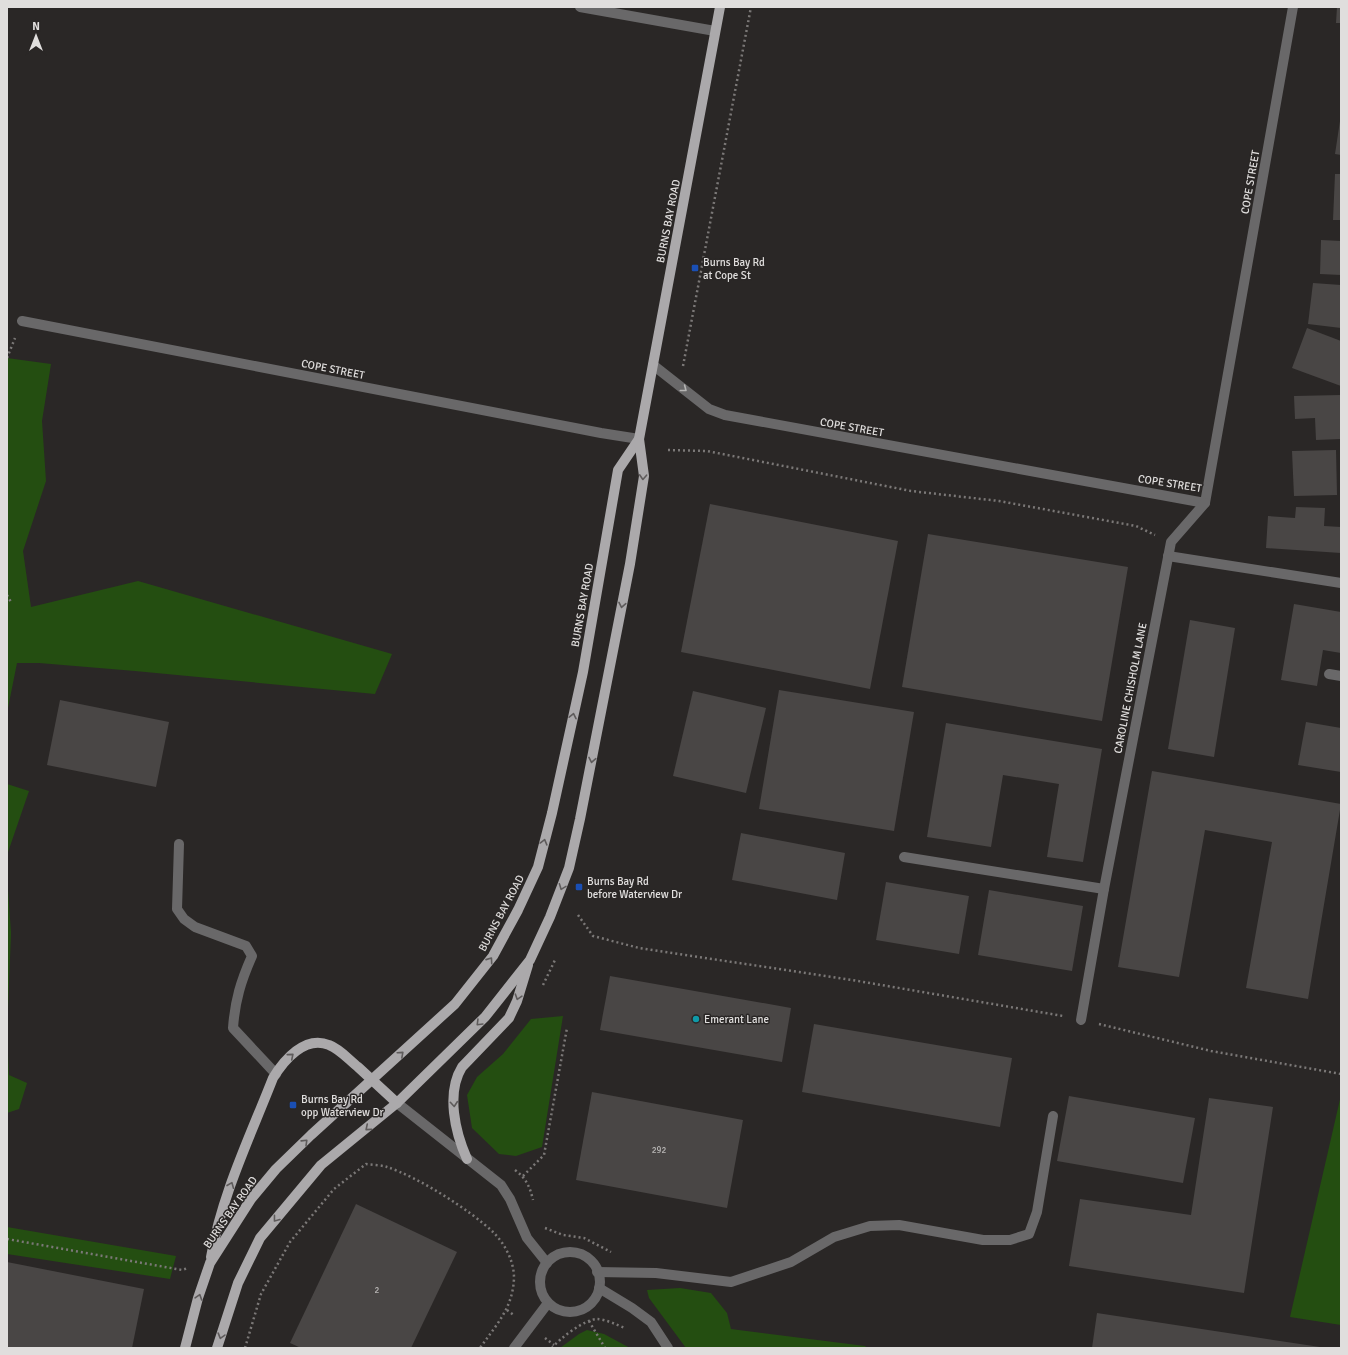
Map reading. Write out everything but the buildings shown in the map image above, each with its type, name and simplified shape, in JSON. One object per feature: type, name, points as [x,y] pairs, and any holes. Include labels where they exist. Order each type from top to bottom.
[{"type":"main road","name":"BURNS BAY ROAD","points":[[217,1348],[238,1283],[260,1238],[321,1165],[397,1103],[485,1017],[530,960],[550,917],[569,868],[630,564],[644,476],[639,439],[720,7]]},
{"type":"main road","name":"BURNS BAY ROAD","points":[[185,1348],[198,1298],[210,1263],[251,1199],[276,1169],[455,1004],[493,956],[518,910],[538,867],[552,813],[583,672],[618,470],[639,439]]},
{"type":"main road","points":[[467,1159],[460,1145],[455,1118],[454,1099],[457,1076],[462,1067],[509,1018],[517,1001],[530,960]]},
{"type":"main road","points":[[210,1263],[216,1229],[224,1200],[280,1066],[304,1046],[320,1043],[336,1048],[397,1103]]},
{"type":"street","points":[[580,7],[715,31]]},
{"type":"street","name":"COPE STREET","points":[[653,365],[709,409],[725,416],[1205,502],[1293,7]]},
{"type":"street","name":"COPE STREET","points":[[22,321],[639,439]]},
{"type":"street","points":[[1170,542],[1205,502]]},
{"type":"street","name":"CAROLINE CHISHOLM LANE","points":[[1081,1020],[1104,889],[1170,542]]},
{"type":"street","points":[[1168,556],[1341,583]]},
{"type":"street","points":[[1329,674],[1341,676]]},
{"type":"street","points":[[179,844],[177,909],[184,919],[195,927],[246,946],[252,956],[239,986],[234,1010],[233,1028],[276,1074]]},
{"type":"street","points":[[904,857],[1104,889]]},
{"type":"street","points":[[397,1103],[491,1177],[507,1192],[522,1230],[536,1252],[547,1263]]},
{"type":"street","points":[[597,1272],[656,1273],[731,1282],[791,1262],[834,1237],[870,1226],[899,1225],[983,1240],[1010,1240],[1029,1234],[1037,1212],[1053,1116]]},
{"type":"street","points":[[561,1254],[577,1254],[587,1258],[599,1277],[599,1288],[593,1301],[578,1311],[564,1312],[548,1303],[542,1294],[540,1283],[541,1273],[547,1263],[561,1254]]},
{"type":"street","points":[[599,1288],[632,1308],[651,1322],[668,1348]]},
{"type":"street","points":[[514,1348],[548,1303]]},
{"type":"path","points":[[679,386],[751,7]]},
{"type":"path","points":[[668,450],[707,451],[911,491],[999,501],[1136,526],[1170,542]]},
{"type":"path","points":[[7,595],[11,602]]},
{"type":"path","points":[[578,915],[593,936],[639,948],[852,980],[1030,1010],[1081,1020],[1211,1051],[1341,1074]]},
{"type":"path","points":[[543,987],[555,960]]},
{"type":"path","points":[[522,1176],[544,1155],[567,1028]]},
{"type":"path","points":[[244,1348],[261,1294],[290,1242],[334,1189],[366,1164],[386,1166],[420,1182],[463,1209],[493,1232],[504,1246],[512,1262],[514,1278],[512,1294],[507,1310],[480,1348]]},
{"type":"path","points":[[511,1167],[522,1176],[530,1187],[533,1202]]},
{"type":"path","points":[[541,1222],[546,1229],[563,1235],[584,1238],[597,1247],[612,1253]]},
{"type":"path","points":[[7,1239],[182,1270],[210,1263]]},
{"type":"path","points":[[552,1348],[576,1328],[589,1321],[597,1319],[627,1328]]},
{"type":"path","points":[[589,1321],[605,1348]]},
{"type":"green space","points":[[7,358],[51,364],[42,421],[46,481],[23,551],[31,607],[138,581],[392,654],[375,694],[135,671],[39,663],[17,663],[7,713]]},
{"type":"green space","points":[[7,784],[29,791],[7,855]]},
{"type":"green space","points":[[7,875],[11,933],[7,1035]]},
{"type":"green space","points":[[563,1016],[542,1147],[516,1156],[499,1154],[472,1128],[467,1095],[477,1077],[503,1054],[531,1019]]},
{"type":"green space","points":[[7,1035],[9,1075],[27,1083],[19,1109],[7,1113]]},
{"type":"green space","points":[[1341,1095],[1341,1325],[1290,1317]]},
{"type":"green space","points":[[7,1227],[176,1256],[170,1279],[7,1254]]},
{"type":"green space","points":[[680,1288],[711,1293],[727,1313],[731,1329],[865,1346],[867,1348],[686,1348],[649,1298],[647,1290]]},
{"type":"green space","points":[[587,1330],[604,1334],[630,1348],[560,1348]]},
{"type":"place","name":"Burns Bay Rd at Cope St","points":[[695,268]]},
{"type":"place","name":"Burns Bay Rd before Waterview Dr","points":[[579,887]]},
{"type":"place","name":"Emerant Lane","points":[[696,1019]]},
{"type":"place","name":"Burns Bay Rd opp Waterview Dr","points":[[293,1105]]}]
